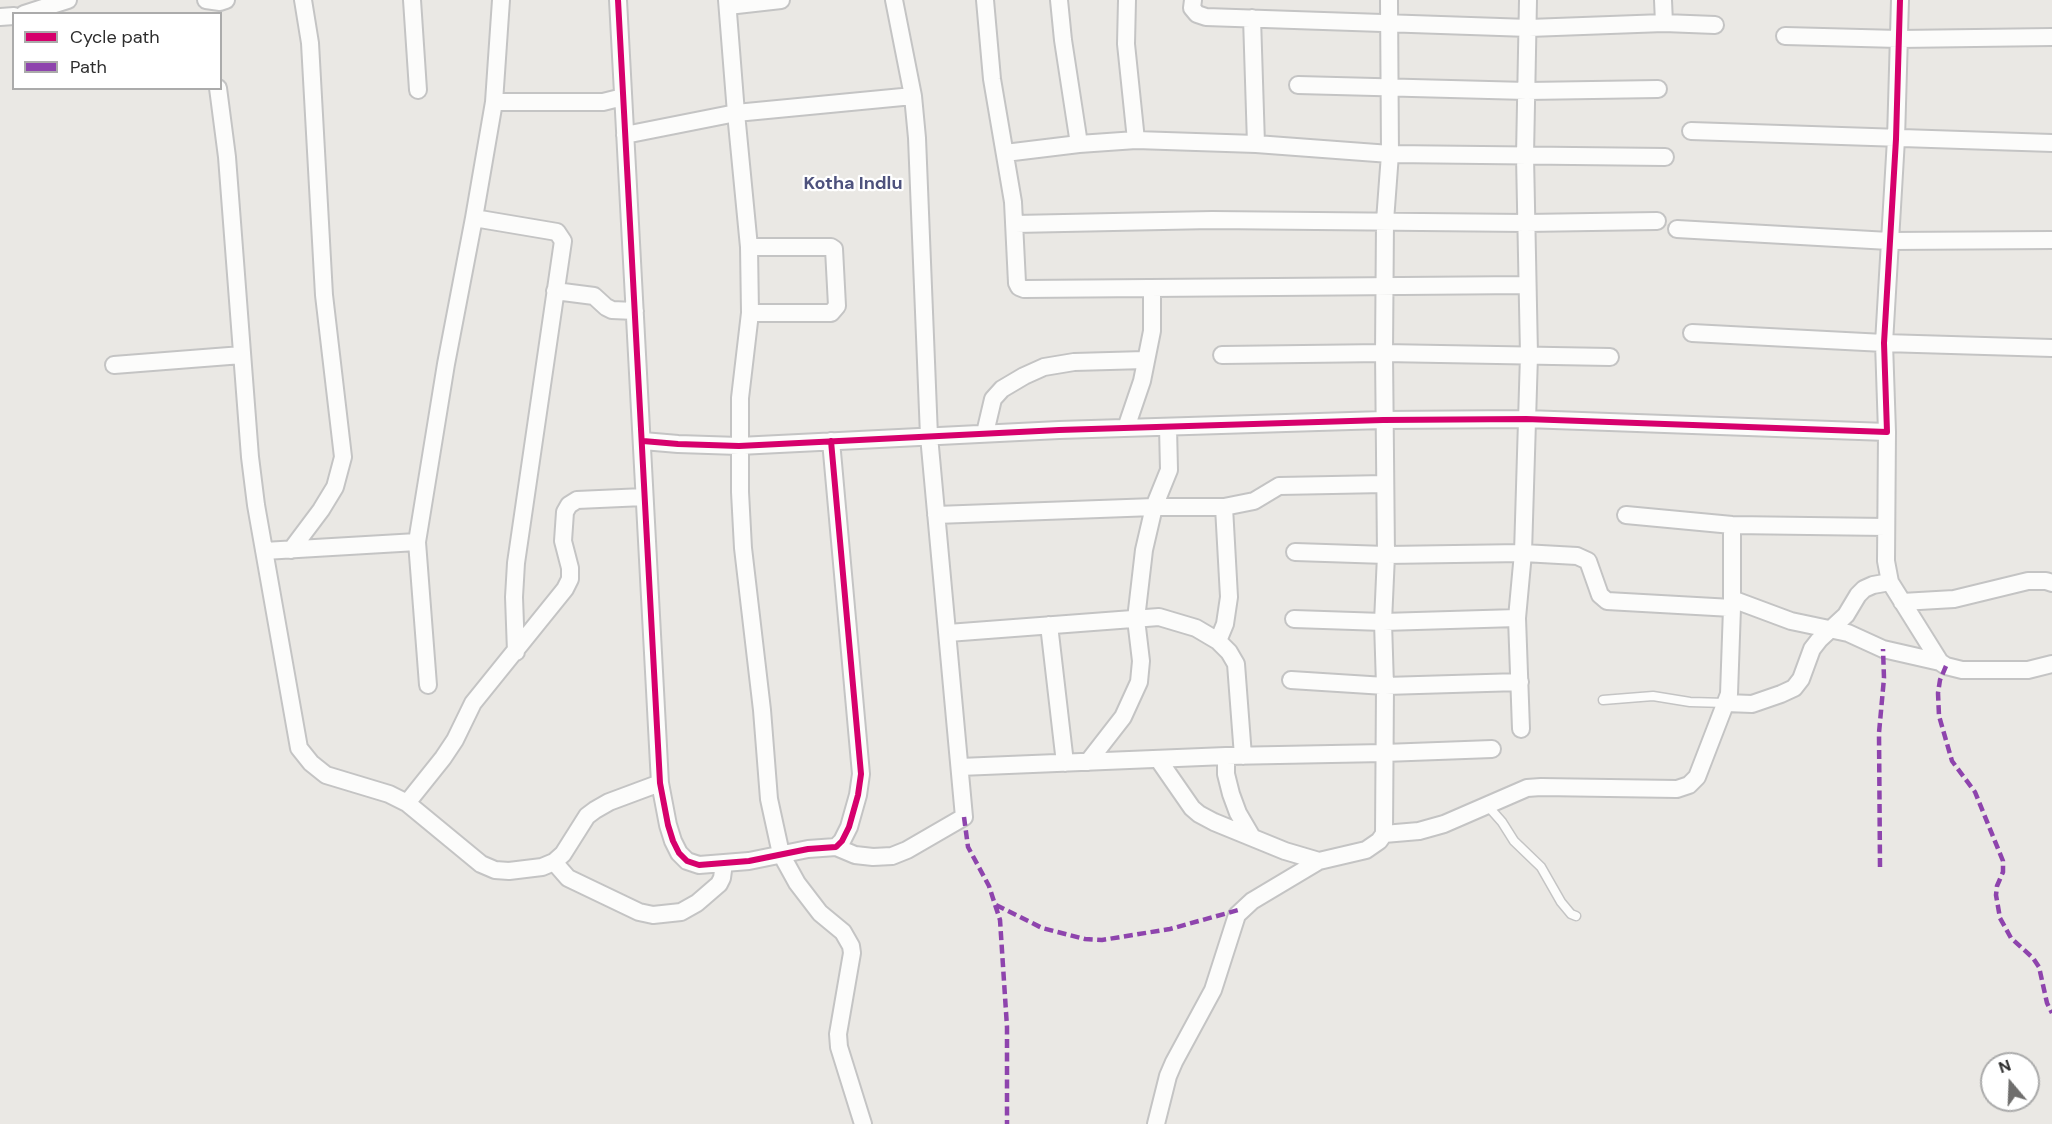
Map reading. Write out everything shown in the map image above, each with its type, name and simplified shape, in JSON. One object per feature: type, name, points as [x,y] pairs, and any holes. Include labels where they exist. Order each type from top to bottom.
[{"type":"street","points":[[30,12],[68,0]]},
{"type":"street","points":[[204,0],[220,2],[226,0]]},
{"type":"street","points":[[291,550],[335,487],[343,457],[324,296],[310,44],[303,0]]},
{"type":"street","points":[[412,0],[418,90]]},
{"type":"street","points":[[428,685],[417,542],[446,364],[494,102],[501,0]]},
{"type":"street","points":[[618,0],[660,783],[668,825],[679,853],[687,861],[699,865],[836,847],[855,855],[892,856],[907,850],[964,817],[929,436],[919,172],[913,96],[894,0]]},
{"type":"street","points":[[781,0],[727,3],[749,247],[750,313],[743,368],[739,446],[743,548],[762,711],[769,799],[781,854],[808,899],[843,933],[851,946],[852,953],[838,1034],[839,1047],[863,1124]]},
{"type":"street","points":[[985,0],[992,79],[1016,224],[1017,283],[1024,289],[1527,285]]},
{"type":"street","points":[[1059,0],[1079,144]]},
{"type":"street","points":[[1127,0],[1126,44],[1136,140]]},
{"type":"street","points":[[1193,0],[1192,8],[1197,14],[1206,17],[1528,28],[1664,23],[1715,26]]},
{"type":"street","points":[[1156,1124],[1168,1076],[1213,990],[1237,915],[1252,901],[1318,861],[1366,850],[1379,841],[1384,834],[1383,622],[1386,555],[1383,420],[1385,221],[1390,154],[1389,0]]},
{"type":"street","points":[[1521,729],[1517,618],[1523,553],[1529,354],[1526,222],[1528,0]]},
{"type":"street","points":[[1663,0],[1664,23]]},
{"type":"street","points":[[1900,0],[1896,139],[1884,343],[1887,432],[1886,561],[1890,582],[1940,662]]},
{"type":"street","points":[[1252,18],[1256,144]]},
{"type":"street","points":[[1785,36],[1899,39],[2052,37]]},
{"type":"street","points":[[1298,85],[1527,91],[1658,89]]},
{"type":"street","points":[[218,90],[227,157],[251,467],[299,748],[311,763],[326,775],[389,794],[407,803],[481,864],[495,870],[509,871],[542,867],[554,862],[564,854],[587,816],[595,810],[609,802],[660,783]]},
{"type":"street","points":[[625,135],[736,113],[913,96]]},
{"type":"street","points":[[494,102],[603,102],[623,97]]},
{"type":"street","points":[[1691,131],[2052,143]]},
{"type":"street","points":[[1005,153],[1136,140],[1256,144],[1390,154],[1665,157]]},
{"type":"street","points":[[474,218],[557,232],[563,241],[516,562],[514,597],[516,651]]},
{"type":"street","points":[[1016,224],[1212,220],[1657,221]]},
{"type":"street","points":[[1677,229],[1889,241],[2052,240]]},
{"type":"street","points":[[749,247],[831,247],[834,249],[837,306],[831,313],[750,313]]},
{"type":"street","points":[[1126,428],[1142,381],[1152,331],[1152,288]]},
{"type":"street","points":[[555,291],[594,296],[606,308],[612,310],[635,311]]},
{"type":"street","points":[[1692,333],[1884,343],[2052,348]]},
{"type":"street","points":[[1222,355],[1384,353],[1610,357]]},
{"type":"street","points":[[114,365],[242,355]]},
{"type":"street","points":[[985,433],[993,399],[1002,389],[1024,376],[1044,367],[1074,362],[1145,360]]},
{"type":"street","points":[[643,441],[739,446],[985,433],[1383,420],[1526,419],[1887,432]]},
{"type":"street","points":[[1088,762],[1123,717],[1139,682],[1141,661],[1136,619],[1144,550],[1154,507],[1169,470],[1168,426]]},
{"type":"street","points":[[831,441],[861,774],[849,827],[836,847]]},
{"type":"street","points":[[936,515],[1154,507],[1224,507],[1254,501],[1279,486],[1385,484]]},
{"type":"street","points":[[407,803],[455,740],[473,703],[565,590],[570,579],[570,568],[563,541],[565,512],[569,505],[577,500],[644,497]]},
{"type":"street","points":[[1218,641],[1225,624],[1229,597],[1224,507]]},
{"type":"street","points":[[1626,515],[1732,525],[1886,527]]},
{"type":"street","points":[[1384,834],[1419,831],[1444,824],[1527,788],[1677,789],[1689,785],[1697,777],[1729,694],[1732,525]]},
{"type":"street","points":[[264,551],[417,542]]},
{"type":"street","points":[[1295,552],[1386,555],[1523,553],[1585,558],[1600,595],[1607,601],[1732,603],[1791,621],[1848,633],[1883,649],[1940,662],[1962,670],[2028,670],[2052,664]]},
{"type":"street","points":[[1902,602],[1954,599],[2028,581],[2046,581],[2052,584]]},
{"type":"street","points":[[1725,704],[1752,704],[1794,688],[1819,640],[1846,615],[1864,589],[1890,582]]},
{"type":"street","points":[[948,633],[1159,617],[1196,628],[1218,641],[1229,652],[1236,664],[1234,756],[1226,774],[1238,813],[1252,837]]},
{"type":"street","points":[[1294,619],[1383,622],[1517,618]]},
{"type":"street","points":[[1049,626],[1065,763]]},
{"type":"street","points":[[1291,680],[1385,686],[1520,682]]},
{"type":"street","points":[[960,767],[1492,749]]},
{"type":"street","points":[[1158,759],[1187,801],[1199,814],[1285,851],[1318,861]]},
{"type":"street","points":[[554,862],[568,878],[639,912],[653,915],[681,912],[697,903],[719,884],[724,863]]},
{"type":"lane","points":[[1603,700],[1653,696],[1690,702],[1725,704]]},
{"type":"lane","points":[[1487,805],[1502,822],[1514,841],[1541,867],[1561,902],[1571,914],[1576,916]]},
{"type":"marked path","points":[[1880,867],[1879,733],[1884,678],[1883,649]]},
{"type":"marked path","points":[[1946,666],[1938,693],[1939,716],[1952,761],[1975,792],[2003,861],[2003,872],[1996,895],[2000,918],[2011,938],[2033,958],[2039,967],[2047,1003],[2052,1013]]},
{"type":"marked path","points":[[964,817],[968,847],[989,886],[1000,920],[1007,1027],[1007,1124]]},
{"type":"marked path","points":[[996,905],[1042,928],[1085,939],[1102,940],[1170,929],[1242,909]]},
{"type":"cycle path","points":[[618,0],[660,783],[673,841],[679,853],[687,861],[699,865],[749,861],[808,849],[836,847],[849,827],[861,774],[831,441]]},
{"type":"cycle path","points":[[643,441],[739,446],[1059,430],[1383,420],[1526,419],[1887,432],[1884,343],[1896,139],[1900,0]]},
{"type":"district","name":"Kotha Indlu","points":[[853,184]]}]
